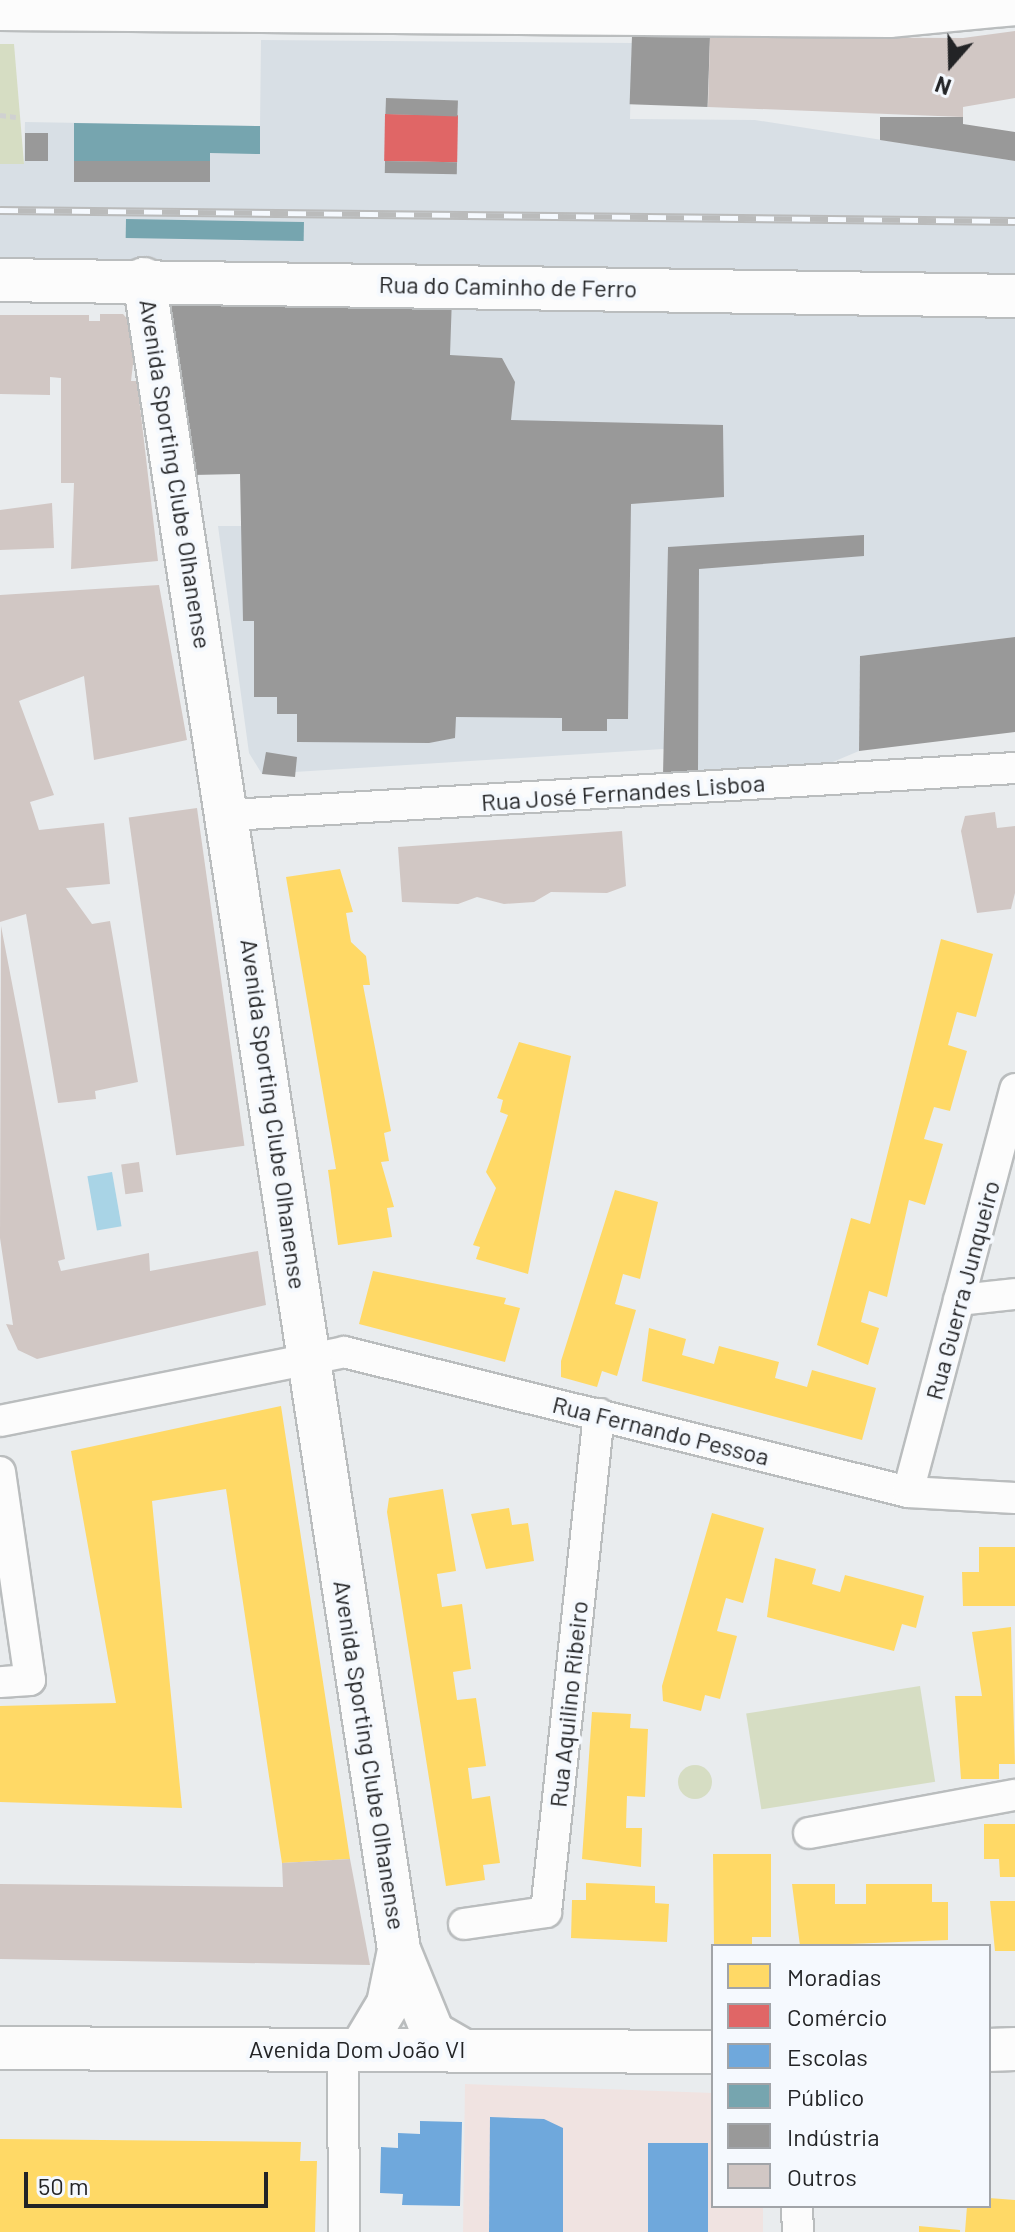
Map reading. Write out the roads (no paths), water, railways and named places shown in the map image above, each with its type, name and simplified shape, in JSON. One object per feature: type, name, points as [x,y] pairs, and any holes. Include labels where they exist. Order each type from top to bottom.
[{"type":"street","points":[[0,9],[161,4],[426,6],[889,16],[1015,4]]},
{"type":"street","name":"Rua do Caminho de Ferro","points":[[0,280],[144,279],[1015,296]]},
{"type":"street","name":"Avenida Sporting Clube Olhanense","points":[[144,279],[231,815],[399,1950],[433,2033],[463,2050]]},
{"type":"street","name":"Rua José Fernandes Lisboa","points":[[231,815],[1015,768]]},
{"type":"street","name":"Rua Guerra Junqueiro","points":[[908,1492],[1015,1089]]},
{"type":"street","points":[[959,1300],[1015,1294]]},
{"type":"street","name":"Rua Fernando Pessoa","points":[[0,1421],[309,1354],[344,1352],[908,1492],[1015,1498]]},
{"type":"street","name":"Rua Aquilino Ribeiro","points":[[464,1924],[546,1912],[599,1414]]},
{"type":"street","points":[[0,1472],[30,1680],[0,1682]]},
{"type":"street","points":[[809,1833],[1015,1795]]},
{"type":"street","name":"Avenida Sporting Clube Olhanense","points":[[352,2049],[388,2004],[399,1950]]},
{"type":"street","name":"Avenida Dom João VI","points":[[0,2048],[711,2052]]},
{"type":"street","points":[[344,2232],[352,2049]]},
{"type":"street","points":[[991,2050],[1015,2049]]},
{"type":"street","points":[[797,2208],[798,2232]]},
{"type":"water","points":[[112,1172],[122,1226],[97,1231],[87,1176]]},
{"type":"railway","points":[[0,210],[1015,221]]}]
